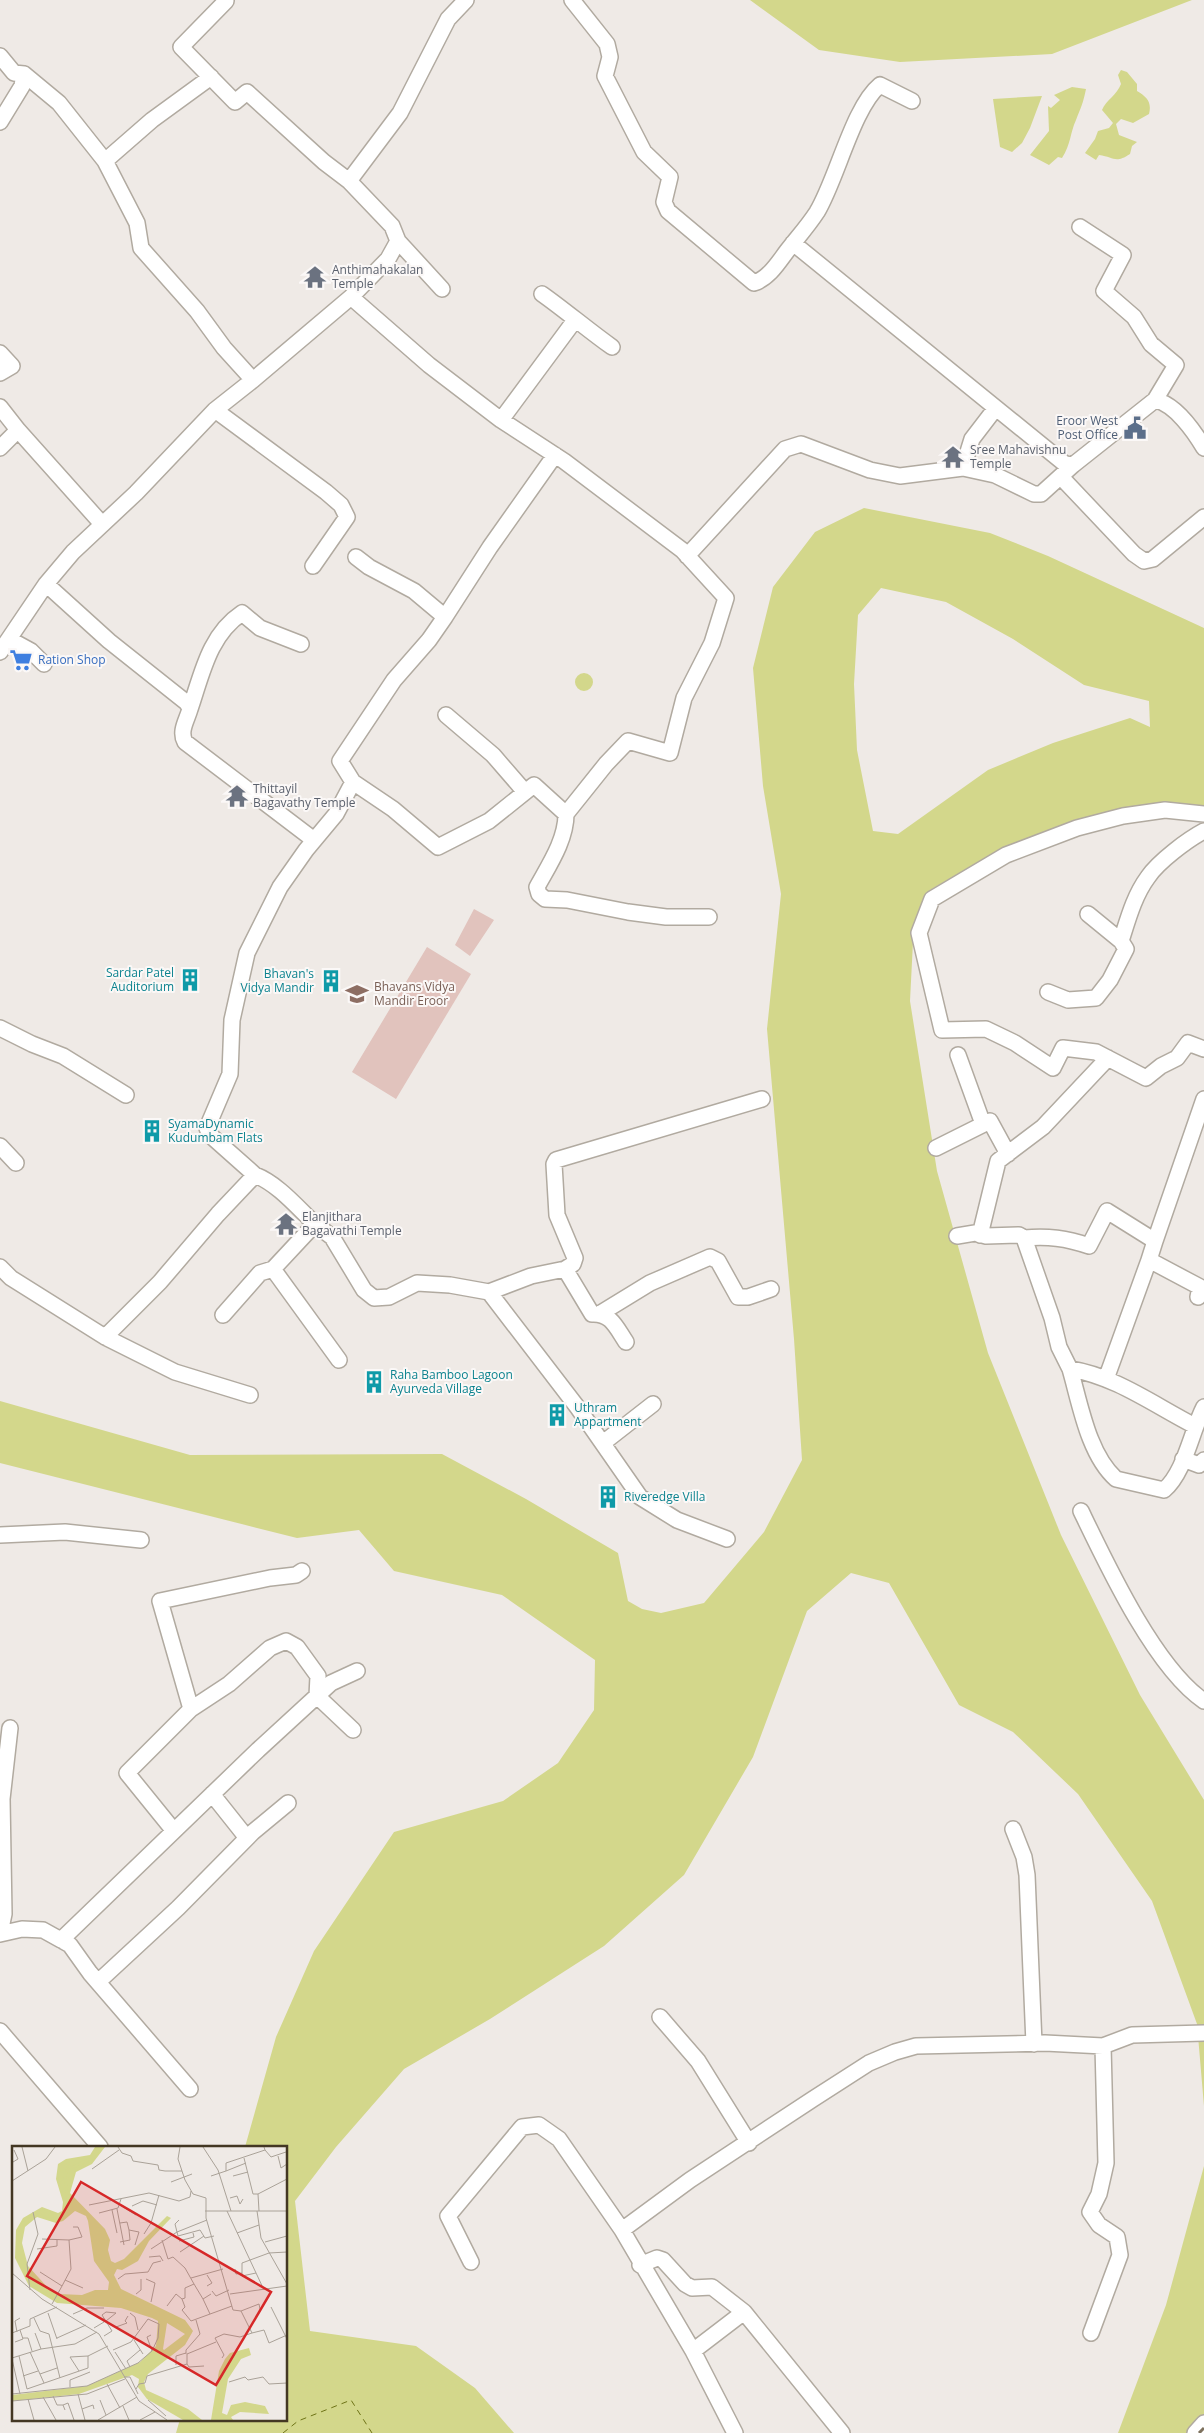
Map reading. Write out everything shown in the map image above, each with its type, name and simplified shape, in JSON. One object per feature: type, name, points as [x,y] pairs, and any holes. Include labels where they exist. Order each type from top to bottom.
[{"type":"street","points":[[349,181],[400,113],[448,19],[466,0]]},
{"type":"street","points":[[572,0],[607,44],[610,57],[605,76],[644,152],[670,177],[664,202],[668,211],[754,282],[762,280],[793,244],[817,211],[860,113],[872,92],[880,85],[912,101]]},
{"type":"street","points":[[226,1],[181,47],[235,102],[247,92],[324,162],[349,181],[392,226],[398,241],[442,289]]},
{"type":"street","points":[[1,58],[14,73],[24,74],[59,103],[105,161],[137,223],[141,248],[197,311],[224,348],[253,380]]},
{"type":"street","points":[[0,122],[22,86],[24,74]]},
{"type":"street","points":[[105,161],[152,120],[211,77]]},
{"type":"street","points":[[687,556],[785,449],[801,444],[870,470],[900,476],[963,468],[995,475],[1034,494],[1041,494],[1073,465],[1155,400],[1176,366],[1151,344],[1134,318],[1104,291],[1124,255],[1080,227]]},
{"type":"street","points":[[0,652],[46,584],[72,552],[215,410],[351,297],[388,259],[398,241]]},
{"type":"street","points":[[793,244],[922,346],[995,409],[1065,464],[1073,465]]},
{"type":"street","points":[[542,294],[612,347]]},
{"type":"street","points":[[351,297],[428,365],[501,420],[555,456],[687,556],[726,598],[712,643],[684,698],[670,753],[628,741],[606,764],[566,814],[566,827],[562,838],[537,887],[539,894],[545,899],[567,900],[628,912],[666,917],[709,917]]},
{"type":"street","points":[[501,420],[575,320]]},
{"type":"street","points":[[0,353],[12,366],[0,373]]},
{"type":"street","points":[[1155,400],[1164,402],[1194,432],[1204,448]]},
{"type":"street","points":[[0,407],[18,430],[102,524]]},
{"type":"street","points":[[963,468],[972,439],[995,409]]},
{"type":"street","points":[[215,410],[341,505],[347,517],[313,566]]},
{"type":"street","points":[[0,448],[18,430]]},
{"type":"street","points":[[555,456],[490,547],[428,640],[394,680],[340,761],[353,782],[393,809],[438,847],[489,821],[534,785],[566,814]]},
{"type":"street","points":[[1061,477],[1134,554],[1144,561],[1153,559],[1204,517]]},
{"type":"street","points":[[356,557],[370,567],[414,591],[445,616]]},
{"type":"street","points":[[46,584],[109,641],[187,703],[190,709]]},
{"type":"street","points":[[301,644],[260,628],[242,614],[229,622],[209,653],[183,727],[182,736],[185,742],[314,840]]},
{"type":"street","points":[[9,639],[31,650],[44,664]]},
{"type":"street","points":[[446,715],[493,755],[525,792]]},
{"type":"street","points":[[353,782],[336,814],[314,840],[280,888],[247,953],[232,1020],[230,1074],[207,1128],[210,1136],[255,1175],[275,1188],[332,1238],[364,1290],[374,1298],[389,1297],[417,1283],[450,1285],[489,1292],[531,1276],[565,1269],[573,1264],[575,1258],[557,1215],[554,1164],[556,1160],[762,1098]]},
{"type":"street","points":[[1204,814],[1164,810],[1123,816],[1077,828],[1006,855],[932,899],[919,933],[942,1030],[986,1029],[1015,1043],[1053,1068],[1063,1048],[1096,1052],[1146,1078],[1161,1066],[1177,1058],[1188,1042],[1204,1049]]},
{"type":"street","points":[[1121,941],[1132,906],[1148,877],[1189,840],[1204,832]]},
{"type":"street","points":[[1048,992],[1068,1000],[1096,998],[1110,980],[1126,949],[1121,941],[1088,914]]},
{"type":"street","points":[[0,1028],[32,1044],[63,1056],[126,1094]]},
{"type":"street","points":[[958,1055],[983,1124]]},
{"type":"street","points":[[980,1235],[998,1161],[1042,1127],[1108,1058]]},
{"type":"street","points":[[1106,1379],[1204,1099]]},
{"type":"street","points":[[936,1148],[990,1121],[1008,1154]]},
{"type":"street","points":[[0,1146],[16,1163]]},
{"type":"street","points":[[105,1337],[160,1282],[218,1214],[255,1175]]},
{"type":"street","points":[[957,1236],[965,1234],[1020,1235],[1024,1238],[1048,1236],[1065,1238],[1089,1246],[1107,1211],[1155,1241]]},
{"type":"street","points":[[223,1315],[260,1273],[273,1268],[315,1224]]},
{"type":"street","points":[[1024,1238],[1052,1318],[1058,1348],[1070,1369],[1087,1431],[1101,1459],[1116,1479],[1164,1490],[1170,1485],[1183,1459],[1194,1426],[1204,1407]]},
{"type":"street","points":[[601,1314],[650,1284],[710,1257],[718,1261],[728,1274],[738,1297],[748,1298],[771,1289]]},
{"type":"street","points":[[1149,1260],[1200,1287],[1198,1297]]},
{"type":"street","points":[[0,1267],[10,1278],[105,1337],[176,1372],[250,1395]]},
{"type":"street","points":[[273,1268],[339,1360]]},
{"type":"street","points":[[565,1269],[592,1314],[610,1317],[626,1342]]},
{"type":"street","points":[[489,1292],[603,1443],[640,1497],[676,1520],[727,1539]]},
{"type":"street","points":[[1070,1369],[1106,1379],[1194,1426]]},
{"type":"street","points":[[603,1443],[653,1404]]},
{"type":"street","points":[[1183,1459],[1199,1465],[1204,1460]]},
{"type":"street","points":[[1081,1511],[1108,1566],[1150,1637],[1177,1676],[1204,1701]]},
{"type":"street","points":[[0,1535],[65,1532],[141,1540]]},
{"type":"street","points":[[191,1709],[160,1602],[270,1578],[296,1575],[302,1572]]},
{"type":"street","points":[[174,1831],[127,1773],[191,1709],[229,1684],[270,1648],[286,1641],[297,1647],[318,1676],[317,1696],[353,1730]]},
{"type":"street","points":[[61,1940],[212,1794],[331,1683],[357,1671]]},
{"type":"street","points":[[10,1728],[2,1799],[4,1914],[0,1934],[22,1929],[43,1930],[70,1945],[98,1982],[190,2089]]},
{"type":"street","points":[[212,1794],[247,1838]]},
{"type":"street","points":[[98,1982],[178,1908],[247,1838],[288,1803]]},
{"type":"street","points":[[1014,1829],[1028,1875],[1034,2044]]},
{"type":"street","points":[[660,2017],[698,2061],[749,2143]]},
{"type":"street","points":[[0,2031],[99,2146]]},
{"type":"street","points":[[622,2230],[690,2180],[869,2063],[895,2052],[916,2046],[1034,2044],[1103,2046],[1132,2035],[1198,2034]]},
{"type":"street","points":[[1091,2333],[1120,2255],[1117,2237],[1099,2226],[1090,2212],[1099,2194],[1106,2163],[1103,2046]]},
{"type":"street","points":[[471,2262],[448,2216],[522,2127],[539,2126],[558,2139],[622,2230],[640,2265],[693,2351],[735,2433]]},
{"type":"street","points":[[640,2265],[656,2258],[663,2260],[685,2284],[692,2288],[712,2287],[744,2312],[842,2433]]},
{"type":"street","points":[[693,2351],[744,2312]]},
{"type":"street","points":[[1196,2433],[1204,2423]]},
{"type":"shaded area","points":[[750,0],[1192,0],[1052,54],[900,62],[819,50]]},
{"type":"shaded area","points":[[1121,70],[1127,72],[1137,84],[1137,91],[1148,100],[1150,106],[1149,114],[1133,123],[1121,119],[1116,124],[1119,135],[1137,142],[1132,146],[1130,154],[1121,159],[1099,155],[1096,160],[1085,153],[1098,131],[1109,128],[1113,123],[1102,110],[1121,84],[1118,75]]},
{"type":"shaded area","points":[[1072,87],[1086,89],[1083,102],[1065,153],[1062,158],[1058,157],[1049,165],[1030,155],[1049,131],[1048,106],[1051,108],[1060,100],[1054,95]]},
{"type":"shaded area","points":[[1042,96],[1022,143],[1012,152],[1000,147],[993,99]]},
{"type":"shaded area","points":[[864,508],[990,533],[1048,556],[1204,628],[1204,808],[1101,817],[996,852],[930,890],[914,922],[910,1001],[937,1171],[988,1353],[1061,1535],[1140,1695],[1204,1800],[1204,2106],[1197,2024],[1152,1901],[1078,1794],[1013,1732],[959,1705],[889,1583],[851,1573],[807,1611],[753,1757],[684,1875],[604,1946],[490,2019],[404,2069],[336,2147],[295,2201],[310,2331],[416,2346],[475,2388],[514,2433],[176,2433],[180,2420],[288,2420],[288,2146],[245,2146],[276,2037],[314,1951],[394,1832],[503,1801],[558,1763],[594,1710],[595,1660],[502,1595],[394,1571],[359,1530],[297,1538],[0,1463],[0,1401],[190,1455],[442,1454],[526,1499],[618,1553],[628,1601],[642,1609],[661,1613],[704,1603],[764,1532],[802,1460],[794,1339],[767,1029],[781,894],[763,786],[753,668],[773,587],[815,532]],"holes":[[[881,588],[946,602],[1013,639],[1084,685],[1149,701],[1150,727],[1130,718],[1053,743],[988,770],[898,834],[873,831],[857,750],[854,684],[858,615]]]},
{"type":"shaded area","points":[[580,673],[588,673],[593,678],[591,689],[580,691],[575,686],[575,678]]},
{"type":"shaded area","points":[[474,909],[494,920],[470,956],[455,945]]},
{"type":"shaded area","points":[[427,947],[471,974],[396,1099],[352,1072]]},
{"type":"shaded area","points":[[1204,2166],[1204,2433],[1118,2433],[1166,2305]]},
{"type":"ferry route","points":[[283,2433],[298,2421],[351,2400],[372,2433]]},
{"type":"railway","points":[[1199,2433],[1204,2428]]},
{"type":"place","name":"Anthimahakalan Temple","points":[[315,277]]},
{"type":"place","name":"Eroor West Post Office","points":[[1135,428]]},
{"type":"place","name":"Sree Mahavishnu Temple","points":[[953,457]]},
{"type":"place","name":"Ration Shop","points":[[21,660]]},
{"type":"place","name":"Thittayil Bagavathy Temple","points":[[237,796]]},
{"type":"place","name":"Sardar Patel Auditorium","points":[[190,980]]},
{"type":"place","name":"Bhavan's Vidya Mandir","points":[[331,981]]},
{"type":"place","name":"Bhavans Vidya Mandir Eroor","points":[[357,994]]},
{"type":"place","name":"SyamaDynamic Kudumbam Flats","points":[[152,1131]]},
{"type":"place","name":"Elanjithara Bagavathi Temple","points":[[286,1224]]},
{"type":"place","name":"Raha Bamboo Lagoon Ayurveda Village","points":[[374,1382]]},
{"type":"place","name":"Uthram Appartment","points":[[557,1415]]},
{"type":"place","name":"Riveredge Villa","points":[[608,1497]]}]
